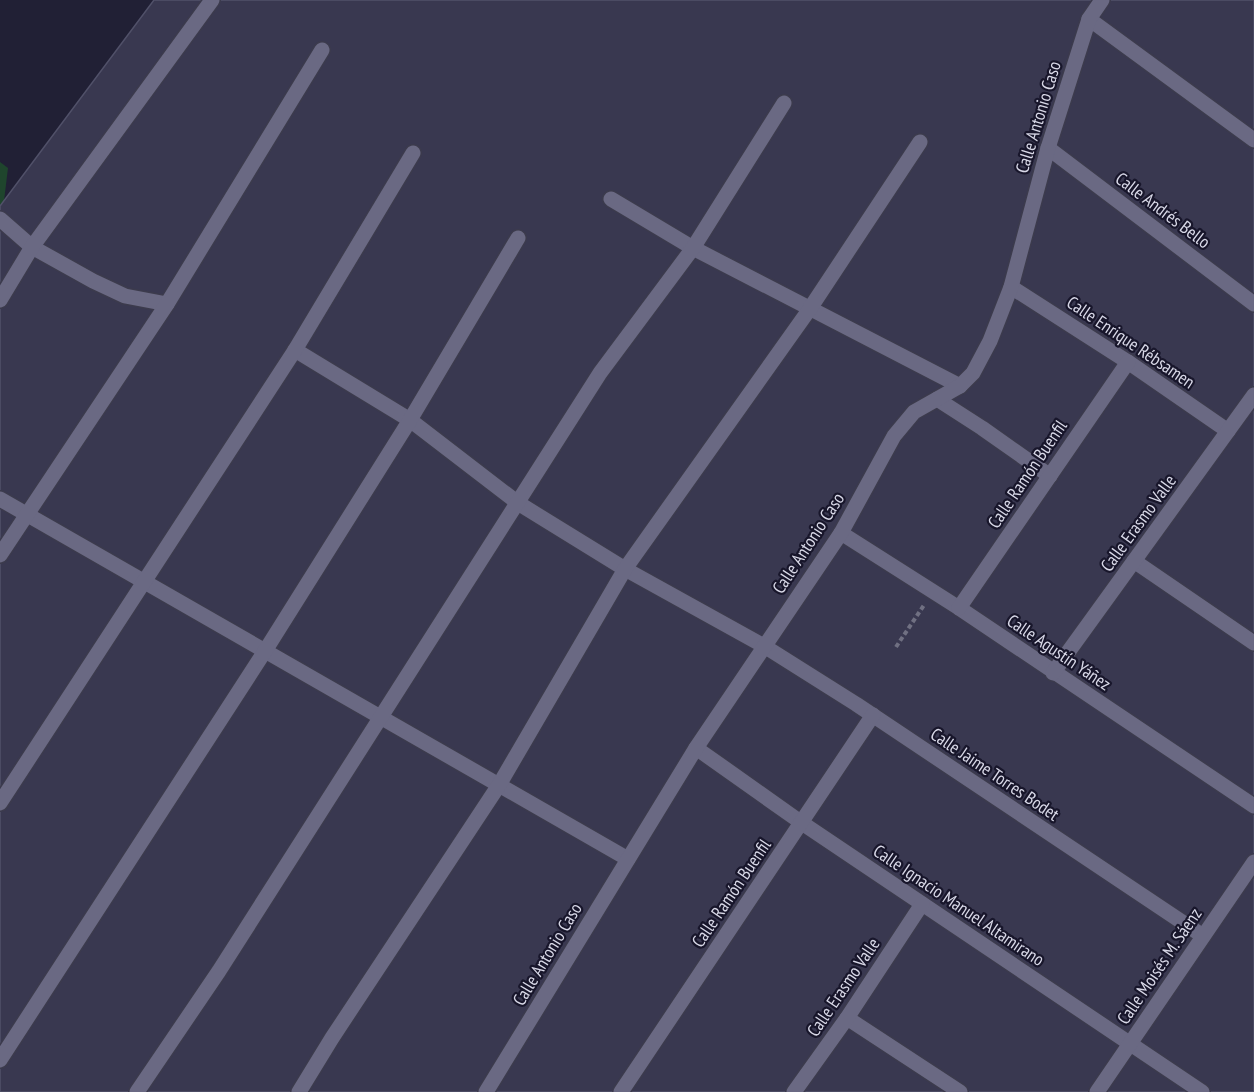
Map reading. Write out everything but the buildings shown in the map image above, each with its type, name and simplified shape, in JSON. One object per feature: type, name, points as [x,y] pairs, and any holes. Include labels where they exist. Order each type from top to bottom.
[{"type":"street","points":[[0,300],[32,247],[212,0]]},
{"type":"street","name":"Calle Antonio Caso","points":[[486,1092],[696,748],[841,533],[894,436],[914,412],[960,386],[973,373],[990,341],[1011,287],[1048,148],[1089,19],[1102,0]]},
{"type":"street","points":[[1089,19],[1254,140]]},
{"type":"street","points":[[0,555],[167,304],[322,50]]},
{"type":"street","points":[[137,1092],[219,971],[600,373],[693,248],[784,103]]},
{"type":"street","points":[[299,1092],[332,1038],[499,785],[625,569],[809,310],[920,142]]},
{"type":"street","name":"Calle Andrés Bello","points":[[1048,148],[1254,304]]},
{"type":"street","points":[[0,803],[295,350],[413,153]]},
{"type":"street","points":[[611,199],[693,248],[809,310],[960,386]]},
{"type":"street","points":[[0,219],[32,247],[125,296],[167,304]]},
{"type":"street","points":[[0,1060],[265,651],[411,420],[518,238]]},
{"type":"street","name":"Calle Enrique Rébsamen","points":[[1011,287],[1128,362],[1228,431]]},
{"type":"street","name":"Calle Jaime Torres Bodet","points":[[295,350],[411,420],[518,502],[625,569],[764,646],[873,715],[1203,936]]},
{"type":"street","name":"Calle Ramón Buenfil","points":[[959,608],[1128,362]]},
{"type":"street","name":"Calle Erasmo Valle","points":[[1053,673],[1254,395]]},
{"type":"street","points":[[937,399],[1050,476]]},
{"type":"street","points":[[0,499],[628,859]]},
{"type":"street","name":"Calle Agustín Yáñez","points":[[841,533],[959,608],[1254,806]]},
{"type":"street","points":[[1134,561],[1253,639]]},
{"type":"street","name":"Calle Ramón Buenfil","points":[[621,1092],[873,715]]},
{"type":"street","name":"Calle Ignacio Manuel Altamirano","points":[[696,748],[802,823],[1202,1092]]},
{"type":"street","name":"Calle Moisés M. Sáenz","points":[[1097,1092],[1254,862]]},
{"type":"street","name":"Calle Erasmo Valle","points":[[794,1092],[847,1018],[922,904]]},
{"type":"street","points":[[847,1018],[960,1092]]},
{"type":"path","points":[[896,647],[933,592]]},
{"type":"green space","points":[[0,162],[8,168],[0,221]]}]
